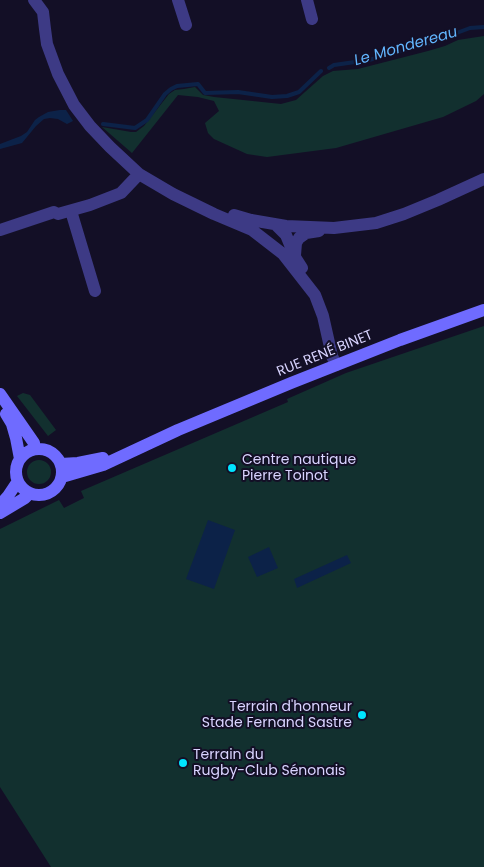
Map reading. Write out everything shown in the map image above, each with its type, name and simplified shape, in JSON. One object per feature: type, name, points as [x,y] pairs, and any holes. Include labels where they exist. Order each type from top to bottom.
[{"type":"street","points":[[34,0],[46,6],[44,29],[47,44],[58,74],[74,105],[90,126],[110,147],[139,174],[214,214],[252,230],[289,256]]},
{"type":"street","points":[[178,0],[186,25]]},
{"type":"street","points":[[307,0],[312,19]]},
{"type":"street","points":[[0,230],[54,212],[58,214],[72,211],[121,193],[139,174]]},
{"type":"street","points":[[198,206],[252,220],[281,230],[306,233],[376,222],[404,214],[484,179]]},
{"type":"street","points":[[72,211],[95,291]]},
{"type":"street","points":[[252,230],[334,228]]},
{"type":"street","points":[[281,230],[277,241],[315,295],[323,316],[332,356],[336,365]]},
{"type":"street","points":[[289,256],[294,250],[296,242],[306,233]]},
{"type":"street","name":"RUE RENÉ BINET","points":[[61,464],[101,459],[178,430],[336,365],[484,310]]},
{"type":"street","points":[[0,394],[34,443],[35,449]]},
{"type":"street","points":[[0,406],[12,424],[20,459]]},
{"type":"street","name":"RUE RENÉ BINET","points":[[62,477],[103,465],[178,430]]},
{"type":"street","points":[[35,449],[42,449],[53,453],[61,464],[62,477],[57,487],[47,494],[30,493],[18,482],[16,470],[20,459],[24,454],[35,449]]},
{"type":"street","points":[[0,505],[18,482]]},
{"type":"street","points":[[0,513],[20,502],[30,493]]},
{"type":"green space","points":[[484,36],[484,94],[476,101],[443,117],[336,148],[267,157],[247,154],[214,139],[208,133],[205,123],[219,111],[214,101],[178,95],[132,153],[102,127],[136,132],[144,126],[169,94],[175,90],[195,87],[203,95],[281,104],[296,100],[323,76],[333,71],[358,69],[428,51],[458,40]]},
{"type":"green space","points":[[484,326],[484,867],[51,867],[0,787],[0,529],[59,500],[64,508],[84,498],[81,491],[288,402],[287,399],[346,373]]},
{"type":"green space","points":[[23,393],[30,395],[56,430],[48,436],[17,396]]},
{"type":"green space","points":[[39,460],[47,464],[51,472],[47,480],[39,484],[31,480],[27,472],[31,464]]},
{"type":"water","points":[[66,110],[73,121],[67,124],[58,119],[44,119],[22,143],[0,149],[0,144],[27,132],[39,117],[48,112]]},
{"type":"water","points":[[208,520],[235,530],[214,589],[186,579]]},
{"type":"water","points":[[269,547],[278,568],[257,577],[248,557]]},
{"type":"water","points":[[347,555],[351,563],[297,588],[294,579]]},
{"type":"waterway","name":"Le Mondereau","points":[[329,68],[334,65],[369,60],[430,43],[470,28],[484,27]]},
{"type":"waterway","name":"Le Mondereau","points":[[103,124],[135,128],[147,120],[165,94],[177,86],[198,84],[205,93],[238,92],[272,97],[287,96],[299,92],[321,71]]},
{"type":"place","name":"Centre nautique Pierre Toinot","points":[[232,468]]},
{"type":"place","name":"Terrain d'honneur Stade Fernand Sastre","points":[[362,715]]},
{"type":"place","name":"Terrain du Rugby-Club Sénonais","points":[[183,763]]}]
